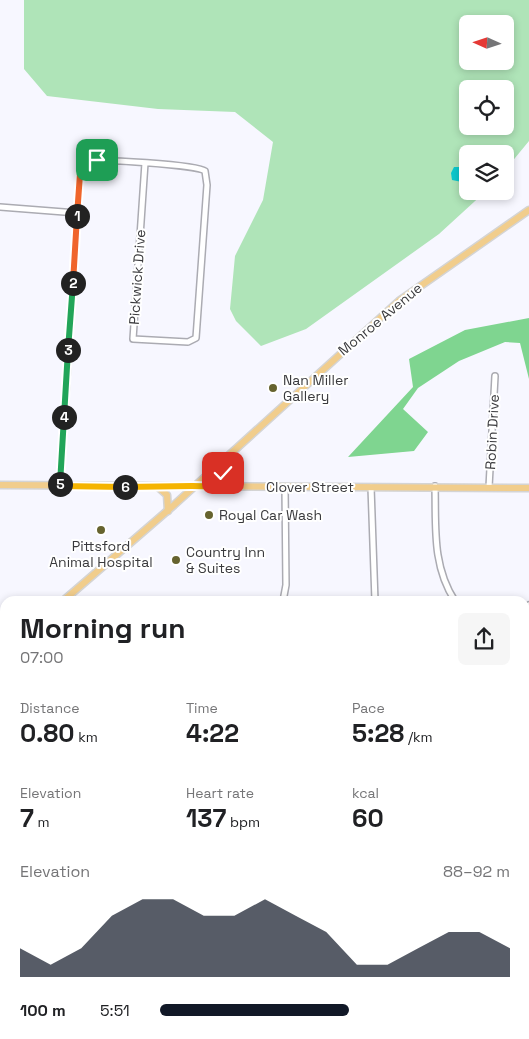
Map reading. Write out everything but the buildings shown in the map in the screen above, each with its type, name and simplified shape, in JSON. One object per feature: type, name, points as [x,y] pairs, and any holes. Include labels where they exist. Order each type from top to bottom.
[{"type":"main road","name":"Monroe Avenue","points":[[69,596],[168,511],[398,301],[529,210]]},
{"type":"main road","points":[[231,453],[223,470],[223,475],[227,482],[237,487]]},
{"type":"main road","name":"Clover Street","points":[[0,485],[529,488]]},
{"type":"main road","points":[[157,487],[167,495],[168,511]]},
{"type":"street","points":[[60,486],[80,174],[86,162],[97,160],[146,164]]},
{"type":"street","name":"Pickwick Drive","points":[[146,164],[197,167],[205,171],[207,183],[196,338],[191,342],[133,339],[146,164]]},
{"type":"street","points":[[0,208],[77,213]]},
{"type":"street","name":"Robin Drive","points":[[489,487],[492,403],[495,376]]},
{"type":"street","points":[[435,486],[438,561],[444,581],[452,596]]},
{"type":"street","points":[[284,596],[286,586],[285,487]]},
{"type":"street","points":[[371,487],[375,596]]},
{"type":"green space","points":[[24,0],[529,0],[529,141],[514,159],[514,145],[459,145],[459,200],[476,200],[439,234],[306,329],[261,346],[236,321],[230,309],[235,256],[263,200],[273,142],[235,112],[158,109],[47,96],[24,69]]},
{"type":"green space","points":[[529,318],[529,379],[520,343],[505,342],[459,361],[418,388],[403,409],[428,432],[414,451],[348,457],[413,387],[409,359],[465,330]]},
{"type":"water","points":[[454,167],[459,167],[459,181],[452,180],[451,173]]},
{"type":"place","name":"Nan Miller Gallery","points":[[273,388]]},
{"type":"place","name":"Royal Car Wash","points":[[209,515]]},
{"type":"place","name":"Pittsford Animal Hospital","points":[[101,530]]},
{"type":"place","name":"Country Inn & Suites","points":[[176,560]]},
{"type":"route","points":[[97,160],[86,162],[80,174],[60,486],[237,487],[227,482],[223,473]]}]
